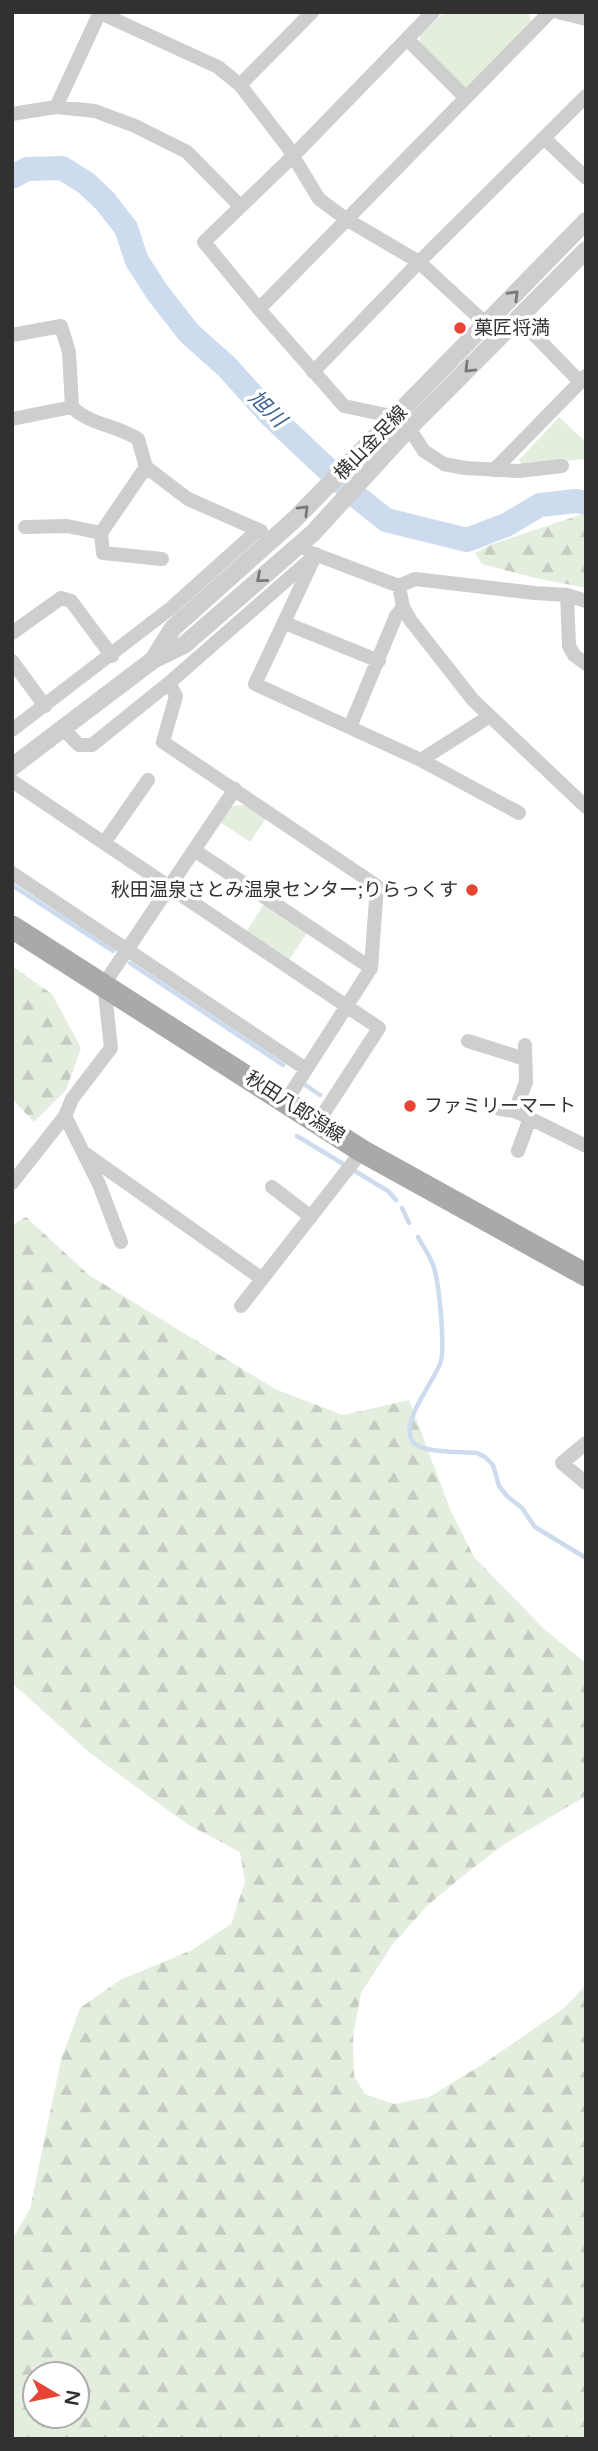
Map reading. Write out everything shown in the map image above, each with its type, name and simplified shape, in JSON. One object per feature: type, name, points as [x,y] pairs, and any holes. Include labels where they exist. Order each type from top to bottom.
[{"type":"main road","name":"秋田八郎潟線","points":[[12,927],[318,1122],[354,1162],[585,1271]]},
{"type":"street","points":[[240,85],[312,12]]},
{"type":"street","points":[[433,12],[293,156],[204,242],[344,406],[402,423],[424,451],[444,464],[519,471],[562,466]]},
{"type":"street","points":[[259,309],[550,12]]},
{"type":"street","points":[[558,12],[586,19]]},
{"type":"street","points":[[56,107],[99,13],[218,67],[240,85],[293,156],[319,199],[346,219],[419,262],[486,324]]},
{"type":"street","points":[[407,39],[466,98]]},
{"type":"street","points":[[313,372],[586,96]]},
{"type":"street","points":[[12,114],[56,107],[95,111],[135,126],[187,152],[240,206]]},
{"type":"street","points":[[544,138],[586,178]]},
{"type":"street","name":"横山金足線","points":[[12,767],[153,660],[184,645],[313,533],[392,447],[402,423],[486,324],[586,221]]},
{"type":"street","name":"横山金足線","points":[[153,660],[173,628],[519,318],[586,250]]},
{"type":"street","points":[[494,470],[583,379],[519,318]]},
{"type":"street","points":[[12,335],[61,326],[69,352],[72,407],[82,417],[126,431],[138,439],[146,467],[188,499],[260,530],[171,608],[12,730]]},
{"type":"street","points":[[12,419],[72,407]]},
{"type":"street","points":[[146,467],[101,533],[103,553],[162,559]]},
{"type":"street","points":[[25,527],[67,526],[101,533]]},
{"type":"street","points":[[313,553],[399,586],[415,579],[567,595],[586,601]]},
{"type":"street","points":[[313,553],[285,623],[255,684],[421,760],[519,813]]},
{"type":"street","points":[[63,729],[79,746],[92,745],[169,683],[313,553]]},
{"type":"street","points":[[399,586],[411,621],[473,701],[586,807]]},
{"type":"street","points":[[567,595],[569,646],[574,655],[586,664]]},
{"type":"street","points":[[12,634],[61,598],[72,601],[111,656]]},
{"type":"street","points":[[350,727],[396,617],[404,607]]},
{"type":"street","points":[[285,623],[379,661]]},
{"type":"street","points":[[12,661],[45,706]]},
{"type":"street","points":[[169,683],[176,696],[163,741],[377,886],[371,968],[286,1101]]},
{"type":"street","points":[[421,760],[490,716]]},
{"type":"street","points":[[104,843],[148,780]]},
{"type":"street","points":[[12,781],[379,1028],[318,1122]]},
{"type":"street","points":[[12,1183],[65,1116],[72,1099],[111,1048],[104,984],[235,789]]},
{"type":"street","points":[[194,850],[371,968]]},
{"type":"street","points":[[12,873],[306,1069]]},
{"type":"street","points":[[468,1041],[525,1052],[526,1082],[515,1111]]},
{"type":"street","points":[[500,1109],[515,1111],[586,1146]]},
{"type":"street","points":[[65,1116],[121,1242]]},
{"type":"street","points":[[518,1151],[530,1118]]},
{"type":"street","points":[[83,1152],[261,1278]]},
{"type":"street","points":[[241,1306],[354,1162]]},
{"type":"street","points":[[272,1186],[311,1217]]},
{"type":"street","points":[[586,1443],[562,1463],[586,1483]]},
{"type":"green space","points":[[444,12],[523,12],[529,13],[531,22],[468,87],[463,87],[419,43],[420,35]]},
{"type":"green space","points":[[559,417],[586,442],[586,459],[522,465],[519,460]]},
{"type":"green space","points":[[586,513],[586,588],[482,564],[475,553],[490,545]]},
{"type":"green space","points":[[245,805],[266,818],[250,842],[220,822],[231,806]]},
{"type":"green space","points":[[264,904],[307,933],[289,960],[246,932]]},
{"type":"green space","points":[[12,966],[52,994],[81,1048],[66,1090],[34,1122],[12,1099]]},
{"type":"green space","points":[[26,1217],[89,1275],[275,1389],[343,1415],[409,1400],[450,1509],[474,1557],[544,1629],[586,1663],[586,1796],[503,1845],[429,1904],[392,1945],[361,1993],[353,2036],[354,2076],[365,2094],[394,2104],[429,2097],[563,2009],[586,1985],[586,2439],[12,2439],[12,2239],[30,2209],[61,2060],[80,2008],[120,1980],[192,1950],[231,1924],[245,1882],[240,1852],[187,1824],[90,1753],[12,1683],[12,1225]]},
{"type":"waterway","name":"旭川","points":[[12,177],[27,169],[62,168],[86,183],[105,201],[126,228],[137,261],[189,333],[227,367],[271,416],[356,496],[386,520],[467,540],[506,525],[540,505],[576,501],[586,503]]},
{"type":"waterway","points":[[12,885],[113,951]]},
{"type":"waterway","points":[[130,963],[283,1065]]},
{"type":"waterway","points":[[304,1084],[320,1095]]},
{"type":"waterway","points":[[297,1136],[388,1191],[396,1200]]},
{"type":"waterway","points":[[402,1208],[409,1223]]},
{"type":"waterway","points":[[418,1237],[435,1273],[442,1353],[437,1370],[413,1414],[410,1435],[414,1443],[426,1449],[477,1453],[485,1457],[493,1465],[499,1486],[522,1508],[535,1527],[586,1558]]},
{"type":"place","name":"菓匠将満","points":[[460,328]]},
{"type":"place","name":"秋田温泉さとみ温泉センター;りらっくす","points":[[472,890]]},
{"type":"place","name":"ファミリーマート","points":[[410,1106]]}]
